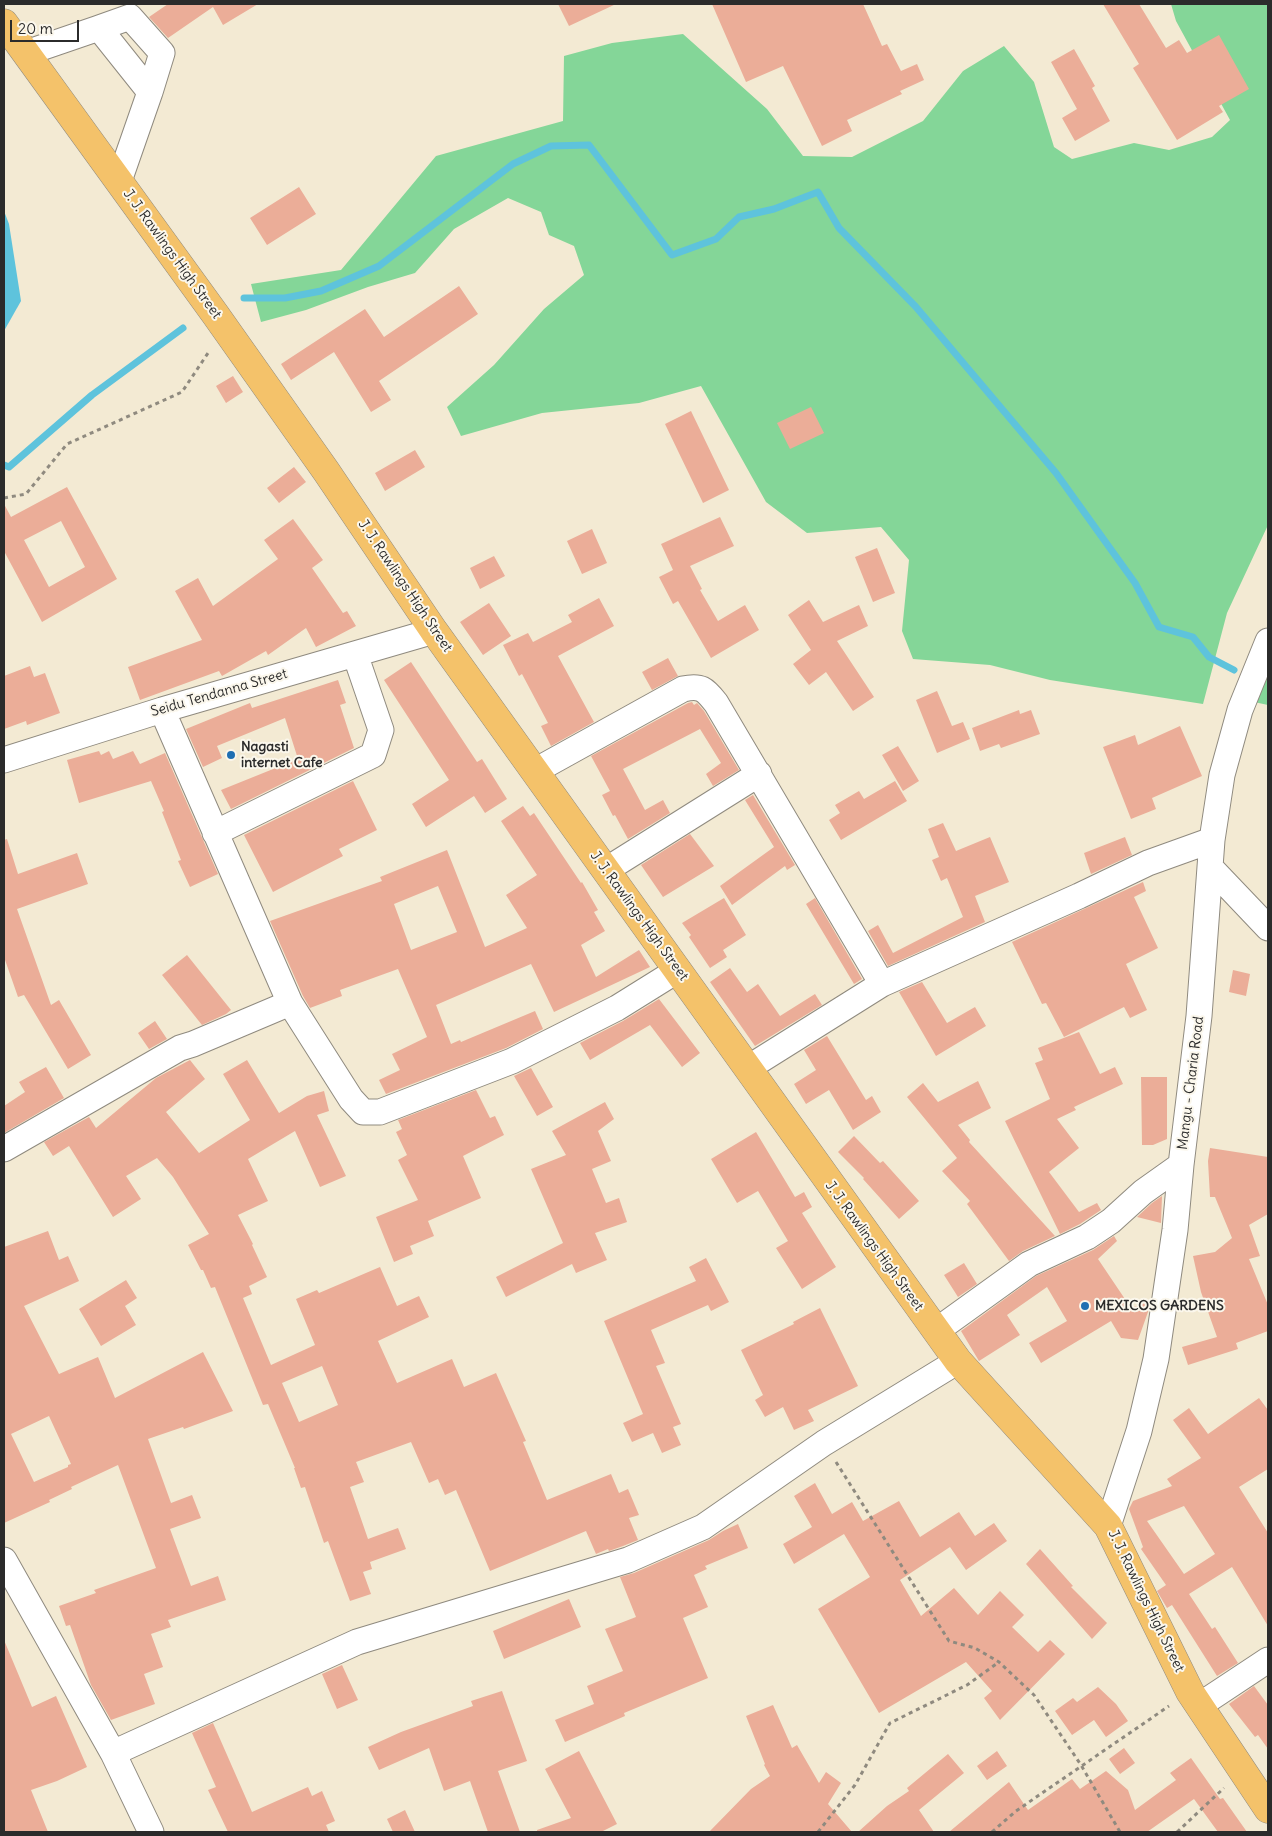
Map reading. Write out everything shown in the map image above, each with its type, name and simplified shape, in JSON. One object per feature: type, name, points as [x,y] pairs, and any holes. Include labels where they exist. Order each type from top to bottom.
[{"type":"main road","name":"J. J. Rawlings High Street","points":[[4,23],[225,328],[326,471],[434,631],[958,1362],[1108,1526],[1195,1698],[1268,1809]]},
{"type":"street","points":[[26,53],[130,17],[162,53],[119,181]]},
{"type":"street","points":[[98,28],[150,92]]},
{"type":"street","name":"Seidu Tendanna Street","points":[[4,760],[162,710],[434,631]]},
{"type":"street","name":"Mangu - Charia Road","points":[[1108,1526],[1139,1431],[1156,1359],[1175,1230],[1199,1016],[1212,840],[1222,775],[1240,710],[1268,641]]},
{"type":"street","points":[[216,833],[374,755],[381,730],[355,654]]},
{"type":"street","points":[[535,771],[683,689],[695,686],[708,692],[759,774],[882,984]]},
{"type":"street","points":[[162,710],[290,1004],[352,1100],[363,1112],[380,1112],[512,1061],[617,1008],[678,970]]},
{"type":"street","points":[[606,870],[759,774]]},
{"type":"street","points":[[748,1068],[882,984],[1079,896],[1148,862],[1212,840]]},
{"type":"street","points":[[1210,867],[1268,928]]},
{"type":"street","points":[[4,1148],[180,1048],[290,1004]]},
{"type":"street","points":[[936,1331],[1030,1264],[1087,1237],[1111,1221],[1143,1192],[1181,1165]]},
{"type":"street","points":[[113,1752],[357,1642],[628,1560],[703,1526],[824,1442],[958,1362]]},
{"type":"street","points":[[4,1561],[113,1752],[150,1832]]},
{"type":"street","points":[[1195,1698],[1268,1660]]},
{"type":"path","points":[[4,498],[26,494],[67,444],[182,392],[225,328]]},
{"type":"path","points":[[824,1442],[950,1641],[975,1648],[999,1662],[1034,1695],[1081,1765],[1120,1832]]},
{"type":"path","points":[[818,1832],[855,1785],[890,1723],[967,1685],[999,1662]]},
{"type":"path","points":[[992,1832],[1016,1811],[1081,1765],[1195,1698]]},
{"type":"path","points":[[1177,1832],[1243,1771]]},
{"type":"green space","points":[[1171,4],[1268,4],[1268,525],[1227,613],[1203,704],[1050,680],[990,665],[913,659],[902,631],[909,560],[881,527],[807,533],[766,502],[701,386],[639,403],[542,413],[461,436],[447,407],[494,365],[544,309],[584,275],[574,246],[549,235],[541,212],[508,198],[454,229],[415,273],[368,287],[306,310],[261,322],[251,284],[341,270],[436,156],[563,121],[564,56],[612,43],[683,34],[767,109],[803,156],[852,157],[923,121],[963,71],[1004,46],[1034,82],[1054,147],[1072,159],[1134,143],[1169,150],[1212,137],[1230,120],[1176,21]]},
{"type":"green space","points":[[1268,671],[1268,705],[1254,702]]},
{"type":"water","points":[[4,211],[9,224],[21,301],[4,331]]},
{"type":"building","points":[[168,4],[258,4],[223,25],[213,7],[168,38],[149,17]]},
{"type":"building","points":[[558,4],[616,4],[569,26]]},
{"type":"building","points":[[712,4],[863,4],[882,46],[887,44],[901,71],[917,64],[924,80],[900,91],[902,94],[847,120],[852,131],[822,146],[783,66],[746,82]]},
{"type":"building","points":[[1103,4],[1139,4],[1166,48],[1179,40],[1187,53],[1219,35],[1249,89],[1219,106],[1223,112],[1177,140],[1133,68],[1139,64]]},
{"type":"building","points":[[1074,49],[1095,86],[1092,88],[1110,121],[1075,141],[1062,118],[1077,109],[1051,62]]},
{"type":"building","points":[[299,187],[316,214],[267,245],[250,218]]},
{"type":"building","points":[[459,286],[478,314],[379,381],[391,400],[371,412],[334,352],[291,380],[281,364],[365,309],[384,337]]},
{"type":"building","points":[[233,376],[243,392],[226,403],[216,386]]},
{"type":"building","points":[[811,407],[824,433],[790,449],[777,423]]},
{"type":"building","points":[[691,411],[729,490],[703,503],[665,424]]},
{"type":"building","points":[[415,450],[425,467],[385,491],[375,473]]},
{"type":"building","points":[[294,467],[306,482],[279,503],[267,488]]},
{"type":"building","points":[[67,487],[117,579],[42,622],[4,551],[4,504],[11,517]],"holes":[[[61,521],[85,567],[49,587],[24,540]]]},
{"type":"building","points":[[720,517],[734,546],[690,566],[702,589],[700,590],[718,621],[745,605],[759,630],[711,658],[678,601],[673,604],[659,577],[673,570],[661,544]]},
{"type":"building","points":[[293,519],[323,560],[312,568],[343,613],[347,611],[356,626],[316,647],[306,628],[268,655],[266,651],[222,676],[219,671],[140,700],[128,667],[202,640],[175,591],[198,578],[213,606],[278,559],[264,540]]},
{"type":"building","points":[[592,529],[607,563],[582,574],[567,541]]},
{"type":"building","points":[[877,548],[895,593],[873,602],[855,557]]},
{"type":"building","points":[[494,556],[505,576],[480,589],[470,568]]},
{"type":"building","points":[[599,598],[614,626],[558,656],[594,722],[551,746],[541,726],[548,723],[522,674],[519,676],[503,645],[528,633],[533,642],[572,622],[568,615]]},
{"type":"building","points":[[809,600],[823,622],[859,605],[868,626],[837,641],[874,697],[853,711],[826,672],[809,685],[793,664],[811,650],[788,615]]},
{"type":"building","points":[[489,603],[511,636],[483,655],[460,622]]},
{"type":"building","points":[[668,658],[678,676],[652,690],[642,672]]},
{"type":"building","points":[[411,662],[477,762],[482,759],[507,799],[485,813],[474,796],[426,827],[412,804],[449,780],[384,680]]},
{"type":"building","points":[[30,666],[34,677],[45,673],[60,713],[27,725],[26,721],[4,729],[4,676]]},
{"type":"building","points":[[338,680],[346,703],[340,705],[354,748],[231,809],[221,790],[298,759],[285,718],[217,746],[222,758],[203,767],[186,729],[250,703],[252,708]]},
{"type":"building","points":[[937,691],[952,726],[963,722],[970,739],[937,753],[916,700]]},
{"type":"building","points":[[692,702],[694,705],[697,703],[704,711],[739,770],[713,786],[706,774],[721,763],[700,729],[623,769],[645,810],[663,800],[670,813],[628,839],[602,795],[610,791],[591,756]]},
{"type":"building","points":[[1019,710],[1020,714],[1031,710],[1040,734],[1001,748],[999,744],[980,751],[972,728]]},
{"type":"building","points":[[1180,726],[1202,776],[1152,798],[1156,809],[1131,819],[1103,747],[1135,735],[1138,745]]},
{"type":"building","points":[[898,746],[919,781],[903,791],[882,755]]},
{"type":"building","points":[[99,751],[101,755],[109,751],[113,759],[133,751],[140,764],[165,753],[218,874],[190,887],[178,861],[181,860],[162,812],[164,811],[151,781],[79,803],[67,760]]},
{"type":"building","points":[[353,781],[377,830],[339,849],[343,856],[273,892],[244,835]]},
{"type":"building","points":[[895,781],[907,801],[841,840],[829,820],[840,813],[835,805],[859,791],[864,799]]},
{"type":"building","points":[[753,795],[795,865],[787,870],[785,866],[732,905],[720,886],[774,847],[745,800]]},
{"type":"building","points":[[523,806],[530,816],[534,813],[582,882],[598,910],[594,912],[605,931],[581,945],[596,977],[639,950],[650,967],[554,1012],[531,964],[436,1005],[451,1044],[460,1040],[461,1042],[535,1011],[543,1029],[506,1048],[386,1094],[379,1080],[400,1070],[392,1054],[427,1037],[398,969],[340,990],[342,996],[310,1008],[270,921],[382,881],[380,877],[447,850],[485,947],[527,928],[506,895],[537,875],[501,821]],"holes":[[[438,886],[457,932],[411,950],[394,904]]]},
{"type":"building","points":[[943,823],[956,851],[990,837],[1009,882],[975,896],[985,922],[888,966],[868,931],[878,925],[893,953],[963,917],[947,878],[941,881],[932,860],[939,857],[928,829]]},
{"type":"building","points":[[690,834],[714,866],[663,897],[641,865]]},
{"type":"building","points":[[1125,837],[1132,855],[1091,874],[1084,853]]},
{"type":"building","points":[[7,839],[18,874],[77,853],[88,884],[17,909],[51,1005],[59,1000],[91,1055],[68,1069],[24,995],[18,997],[4,957],[4,840]]},
{"type":"building","points":[[1143,882],[1146,891],[1134,897],[1158,948],[1126,964],[1147,1010],[1130,1018],[1124,1007],[1064,1037],[1046,1003],[1042,1004],[1012,942]]},
{"type":"building","points":[[724,898],[746,935],[723,950],[727,957],[710,968],[682,923]]},
{"type":"building","points":[[815,898],[862,979],[854,984],[806,904]]},
{"type":"building","points":[[187,955],[231,1010],[202,1025],[162,975]]},
{"type":"building","points":[[730,968],[747,992],[758,984],[780,1016],[815,994],[822,1005],[755,1046],[710,982]]},
{"type":"building","points":[[1233,970],[1250,974],[1246,996],[1229,992]]},
{"type":"building","points":[[922,982],[947,1023],[975,1007],[986,1026],[936,1056],[899,992]]},
{"type":"building","points":[[659,999],[700,1053],[682,1067],[650,1025],[590,1060],[580,1043],[623,1021]]},
{"type":"building","points":[[155,1021],[167,1039],[149,1049],[138,1033]]},
{"type":"building","points":[[1079,1032],[1100,1074],[1115,1067],[1123,1084],[1074,1107],[1076,1110],[1057,1119],[1079,1148],[1049,1172],[1079,1212],[1097,1203],[1101,1210],[1060,1234],[1005,1121],[1050,1099],[1035,1063],[1043,1060],[1038,1048]]},
{"type":"building","points":[[827,1036],[866,1100],[872,1096],[881,1112],[853,1130],[829,1090],[806,1104],[794,1084],[816,1070],[804,1050]]},
{"type":"building","points":[[190,1060],[205,1079],[166,1112],[199,1153],[250,1120],[223,1074],[247,1060],[279,1113],[307,1096],[324,1091],[329,1111],[317,1115],[346,1176],[320,1187],[295,1131],[248,1159],[268,1201],[238,1215],[267,1277],[249,1286],[252,1294],[243,1298],[271,1365],[315,1345],[296,1299],[317,1290],[319,1293],[380,1267],[397,1306],[419,1296],[429,1317],[378,1341],[397,1383],[452,1359],[464,1387],[496,1373],[526,1441],[523,1442],[547,1500],[611,1474],[619,1493],[628,1489],[639,1515],[629,1518],[638,1540],[596,1554],[586,1531],[490,1571],[456,1490],[445,1495],[438,1479],[429,1483],[411,1442],[356,1462],[364,1482],[350,1487],[368,1539],[398,1528],[406,1549],[370,1562],[372,1569],[363,1572],[371,1594],[350,1601],[328,1541],[324,1543],[305,1487],[301,1488],[295,1468],[268,1404],[263,1405],[215,1287],[211,1288],[188,1245],[209,1234],[173,1177],[157,1158],[126,1176],[141,1199],[113,1217],[69,1146],[53,1156],[44,1142],[89,1117],[96,1128],[156,1078]],"holes":[[[322,1366],[338,1405],[299,1422],[282,1383]]]},
{"type":"building","points":[[46,1067],[64,1098],[4,1133],[4,1106],[25,1092],[19,1082]]},
{"type":"building","points":[[531,1068],[553,1107],[537,1116],[514,1076]]},
{"type":"building","points":[[1141,1077],[1167,1077],[1167,1139],[1153,1145],[1142,1145]]},
{"type":"building","points":[[978,1081],[991,1108],[958,1125],[970,1140],[969,1142],[1055,1236],[1023,1251],[1009,1261],[967,1204],[970,1201],[942,1171],[957,1158],[907,1097],[923,1083],[938,1102]]},
{"type":"building","points":[[476,1090],[490,1118],[495,1116],[504,1135],[463,1156],[481,1198],[428,1221],[434,1236],[410,1246],[413,1254],[394,1262],[376,1217],[418,1200],[398,1160],[407,1155],[396,1132],[402,1129],[398,1120]]},
{"type":"building","points":[[605,1102],[614,1119],[598,1131],[611,1161],[592,1169],[606,1203],[619,1198],[627,1222],[595,1233],[607,1260],[576,1273],[572,1264],[506,1297],[496,1277],[563,1243],[531,1169],[566,1155],[552,1131]]},
{"type":"building","points":[[756,1132],[795,1197],[804,1192],[812,1207],[802,1213],[836,1267],[802,1289],[776,1248],[788,1241],[758,1191],[737,1203],[711,1159]]},
{"type":"building","points":[[854,1136],[880,1163],[883,1161],[919,1201],[899,1219],[864,1178],[838,1152]]},
{"type":"building","points":[[1210,1148],[1268,1157],[1268,1214],[1249,1225],[1260,1256],[1249,1259],[1268,1305],[1268,1331],[1236,1343],[1238,1349],[1188,1365],[1182,1347],[1217,1337],[1201,1292],[1193,1256],[1215,1252],[1232,1238],[1215,1197],[1210,1197],[1208,1161]]},
{"type":"building","points":[[1162,1196],[1161,1223],[1137,1217],[1152,1203]]},
{"type":"building","points":[[48,1231],[59,1260],[68,1256],[79,1281],[24,1306],[59,1374],[98,1357],[115,1398],[203,1352],[233,1411],[184,1429],[183,1427],[148,1439],[171,1503],[192,1495],[201,1518],[170,1529],[191,1586],[218,1576],[226,1600],[168,1620],[171,1627],[151,1634],[163,1667],[144,1674],[155,1704],[111,1720],[91,1685],[70,1625],[66,1626],[59,1606],[96,1593],[94,1590],[156,1568],[118,1465],[71,1487],[72,1489],[49,1500],[50,1502],[4,1523],[4,1247]],"holes":[[[49,1416],[71,1464],[34,1482],[11,1434]]]},
{"type":"building","points":[[1114,1236],[1117,1241],[1098,1259],[1131,1308],[1150,1301],[1138,1340],[1121,1338],[1111,1321],[1041,1363],[1029,1343],[1067,1321],[1047,1287],[1007,1315],[1020,1335],[979,1361],[961,1331],[1036,1276],[1093,1250]]},
{"type":"building","points":[[706,1258],[729,1302],[711,1311],[708,1305],[651,1330],[665,1363],[656,1366],[681,1424],[673,1427],[681,1445],[662,1453],[653,1433],[632,1442],[623,1423],[643,1414],[604,1321],[696,1281],[689,1267]]},
{"type":"building","points":[[964,1263],[977,1284],[958,1297],[944,1275]]},
{"type":"building","points":[[126,1280],[137,1298],[125,1306],[136,1325],[101,1346],[79,1309]]},
{"type":"building","points":[[820,1308],[858,1386],[808,1410],[814,1421],[794,1430],[783,1407],[765,1417],[755,1400],[763,1395],[741,1350],[794,1324],[793,1322]]},
{"type":"building","points":[[1259,1398],[1268,1410],[1268,1469],[1239,1487],[1268,1533],[1268,1626],[1232,1567],[1189,1594],[1212,1629],[1215,1627],[1238,1663],[1217,1676],[1172,1605],[1167,1608],[1157,1591],[1166,1585],[1141,1549],[1143,1547],[1129,1509],[1133,1501],[1172,1486],[1167,1479],[1201,1458],[1173,1420],[1189,1408],[1208,1434]],"holes":[[[1184,1506],[1215,1554],[1184,1574],[1147,1521]]]},
{"type":"building","points":[[815,1483],[832,1514],[852,1502],[863,1521],[899,1501],[920,1537],[959,1512],[975,1536],[994,1523],[1007,1541],[966,1570],[950,1547],[900,1580],[921,1616],[954,1588],[978,1615],[1000,1591],[1024,1615],[1012,1627],[1038,1652],[1050,1640],[1065,1654],[1000,1720],[984,1698],[992,1691],[966,1662],[879,1713],[818,1609],[870,1577],[844,1534],[794,1564],[783,1544],[812,1527],[794,1496]]},
{"type":"building","points":[[738,1524],[748,1548],[705,1566],[707,1569],[694,1575],[708,1607],[683,1618],[708,1678],[624,1713],[625,1716],[565,1742],[555,1720],[594,1704],[587,1686],[623,1671],[605,1629],[636,1617],[620,1577],[634,1573],[709,1540]]},
{"type":"building","points":[[1040,1549],[1073,1586],[1071,1587],[1107,1623],[1092,1639],[1026,1564]]},
{"type":"building","points":[[569,1599],[581,1627],[504,1659],[493,1631]]},
{"type":"building","points":[[4,1640],[32,1707],[56,1696],[87,1767],[57,1781],[31,1790],[48,1832],[4,1832]]},
{"type":"building","points":[[342,1665],[358,1700],[337,1709],[322,1674]]},
{"type":"building","points":[[1254,1686],[1268,1705],[1268,1749],[1258,1735],[1255,1737],[1229,1704]]},
{"type":"building","points":[[1098,1687],[1116,1704],[1128,1721],[1106,1737],[1094,1720],[1072,1735],[1055,1711],[1073,1698],[1077,1702]]},
{"type":"building","points":[[502,1691],[527,1761],[498,1771],[520,1832],[488,1832],[470,1781],[444,1791],[429,1748],[379,1770],[368,1747],[401,1732],[473,1706],[471,1701]]},
{"type":"building","points":[[773,1705],[792,1748],[797,1745],[819,1783],[826,1772],[841,1783],[828,1804],[852,1832],[709,1832],[751,1789],[770,1776],[746,1716]]},
{"type":"building","points":[[213,1723],[252,1812],[308,1787],[312,1796],[322,1791],[335,1821],[326,1825],[329,1832],[228,1832],[208,1790],[216,1787],[192,1733]]},
{"type":"building","points":[[1124,1748],[1135,1763],[1120,1774],[1109,1759]]},
{"type":"building","points":[[579,1751],[617,1824],[601,1832],[537,1832],[537,1830],[571,1818],[545,1769]]},
{"type":"building","points":[[997,1751],[1007,1766],[987,1780],[977,1766]]},
{"type":"building","points":[[948,1754],[964,1773],[919,1810],[934,1832],[858,1832],[887,1806],[909,1791],[907,1788]]},
{"type":"building","points":[[1191,1758],[1220,1799],[1223,1798],[1247,1832],[1218,1832],[1194,1799],[1147,1832],[949,1832],[1009,1782],[1028,1810],[1072,1779],[1080,1789],[1106,1771],[1128,1790],[1135,1810],[1176,1780],[1170,1773]]},
{"type":"building","points":[[405,1810],[415,1832],[393,1832],[387,1819]]},
{"type":"waterway","points":[[244,298],[285,298],[321,291],[379,266],[513,164],[551,146],[589,145],[672,255],[716,239],[739,217],[774,209],[818,192],[839,228],[916,307],[1056,473],[1135,583],[1159,627],[1193,637],[1209,657],[1234,670]]},
{"type":"waterway","points":[[4,465],[9,467],[92,395],[183,328]]},
{"type":"place","name":"Nagasti internet Cafe","points":[[231,755]]},
{"type":"place","name":"MEXICOS GARDENS","points":[[1085,1306]]}]
